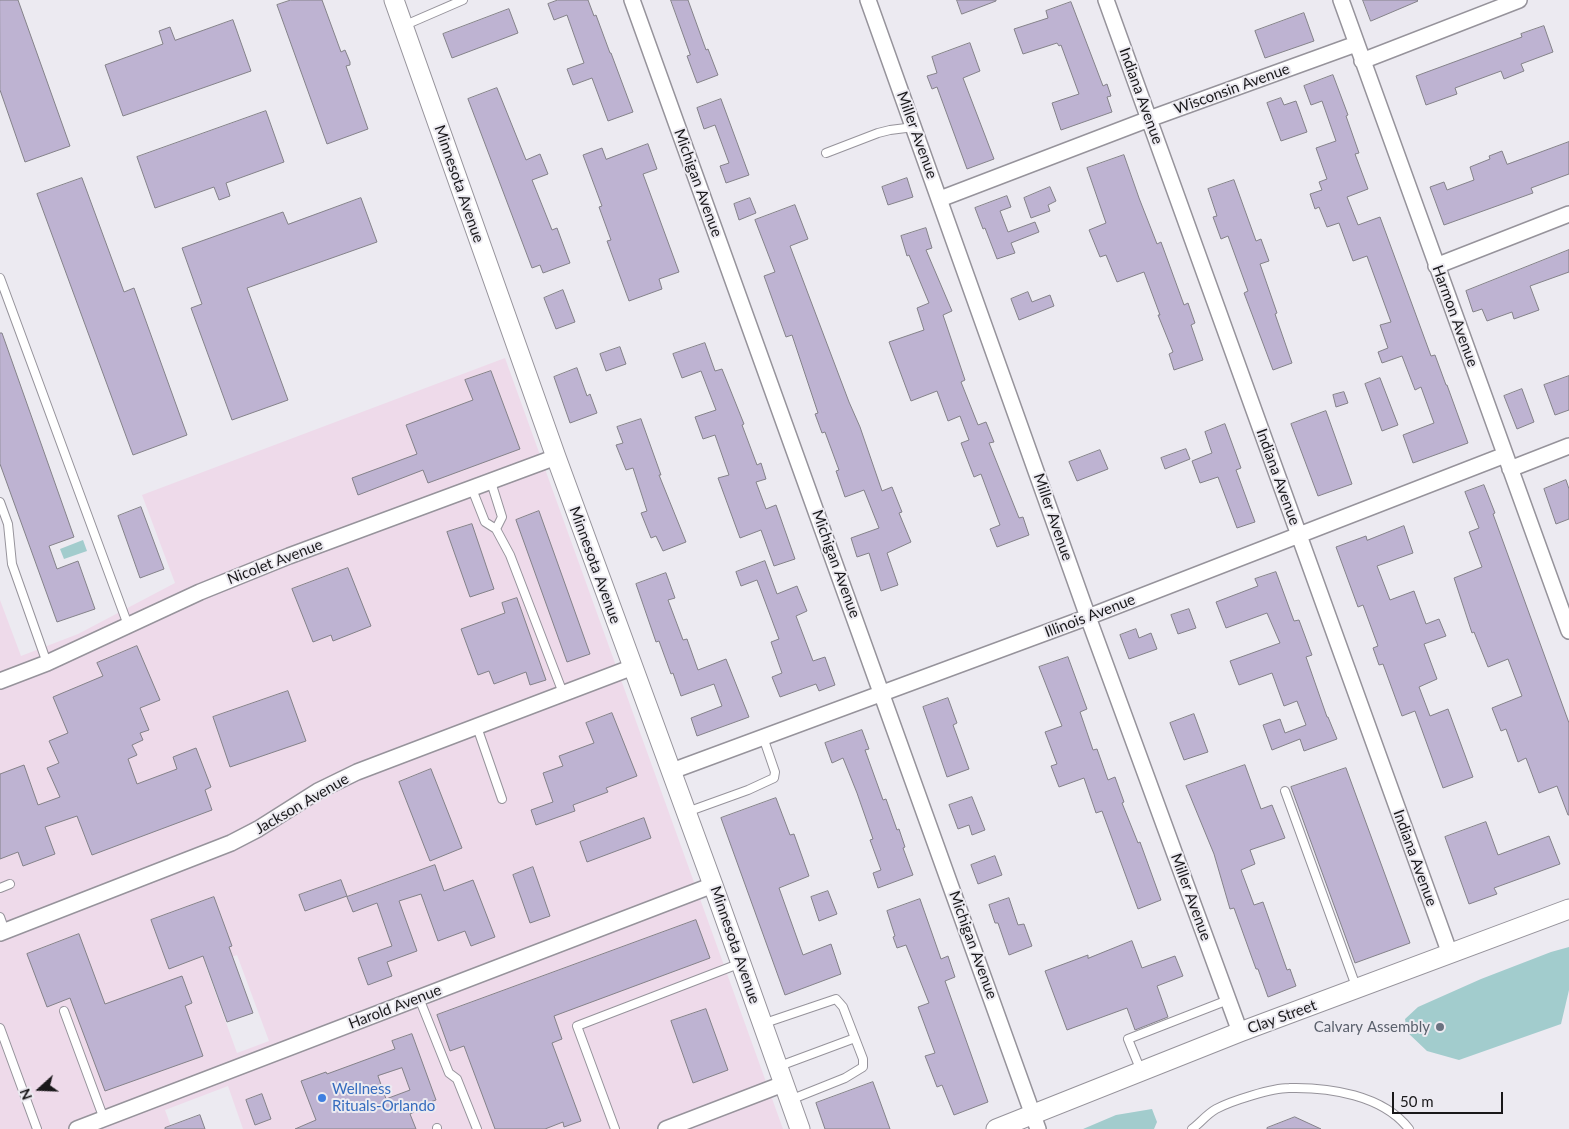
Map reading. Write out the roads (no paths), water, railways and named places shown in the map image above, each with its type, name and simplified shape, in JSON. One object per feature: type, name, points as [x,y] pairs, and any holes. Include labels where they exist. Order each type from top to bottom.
[{"type":"street","name":"Minnesota Avenue","points":[[394,0],[556,458],[687,812],[800,1129]]},
{"type":"street","name":"Michigan Avenue","points":[[632,0],[1036,1121]]},
{"type":"street","name":"Miller Avenue","points":[[868,0],[1088,617],[1240,1032]]},
{"type":"street","name":"Indiana Avenue","points":[[1106,0],[1450,954]]},
{"type":"street","name":"Harmon Avenue","points":[[1340,0],[1569,631]]},
{"type":"street","points":[[1362,60],[1519,0]]},
{"type":"street","name":"Wisconsin Avenue","points":[[940,199],[1149,119],[1356,44]]},
{"type":"street","points":[[1436,266],[1569,214]]},
{"type":"street","name":"Illinois Avenue","points":[[672,771],[1088,617],[1299,534],[1508,462],[1569,446]]},
{"type":"street","name":"Nicolet Avenue","points":[[0,680],[47,663],[200,592],[280,560],[556,458]]},
{"type":"street","name":"Jackson Avenue","points":[[2,927],[232,843],[318,791],[357,772],[633,668]]},
{"type":"street","name":"Harold Avenue","points":[[77,1129],[100,1123],[713,884]]},
{"type":"street","name":"Clay Street","points":[[996,1129],[1036,1121],[1141,1071],[1240,1032],[1569,910]]},
{"type":"street","points":[[666,1129],[783,1084]]},
{"type":"lane","points":[[403,26],[462,0]]},
{"type":"lane","points":[[826,153],[878,133],[914,128]]},
{"type":"lane","points":[[0,278],[128,625]]},
{"type":"lane","points":[[490,482],[502,517],[496,530]]},
{"type":"lane","points":[[472,489],[485,522],[496,530],[510,555],[563,693]]},
{"type":"lane","points":[[0,502],[8,524],[12,564],[47,663]]},
{"type":"lane","points":[[477,726],[502,799]]},
{"type":"lane","points":[[687,812],[748,790],[774,778],[775,772],[763,738]]},
{"type":"lane","points":[[1285,791],[1357,989]]},
{"type":"lane","points":[[0,888],[10,884]]},
{"type":"lane","points":[[615,1129],[578,1026],[741,963]]},
{"type":"lane","points":[[419,998],[449,1073],[458,1078],[477,1129]]},
{"type":"lane","points":[[762,1024],[836,999],[843,1007],[863,1059],[863,1067],[845,1078],[783,1084]]},
{"type":"lane","points":[[1141,1071],[1128,1039],[1228,1000]]},
{"type":"lane","points":[[64,1011],[100,1123]]},
{"type":"lane","points":[[0,1028],[38,1129]]},
{"type":"lane","points":[[783,1084],[855,1038]]},
{"type":"lane","points":[[1192,1129],[1214,1110],[1239,1099],[1288,1088],[1344,1092],[1377,1104],[1403,1122],[1409,1129]]},
{"type":"water","points":[[83,540],[87,551],[64,559],[60,549]]},
{"type":"water","points":[[1569,947],[1569,990],[1561,1024],[1459,1060],[1427,1051],[1407,1032],[1405,1019],[1418,1007],[1481,979]]},
{"type":"water","points":[[1152,1109],[1157,1122],[1154,1129],[1083,1129],[1116,1115]]},
{"type":"place","name":"Calvary Assembly","points":[[1440,1027]]},
{"type":"place","name":"Wellness Rituals-Orlando","points":[[322,1098]]}]
